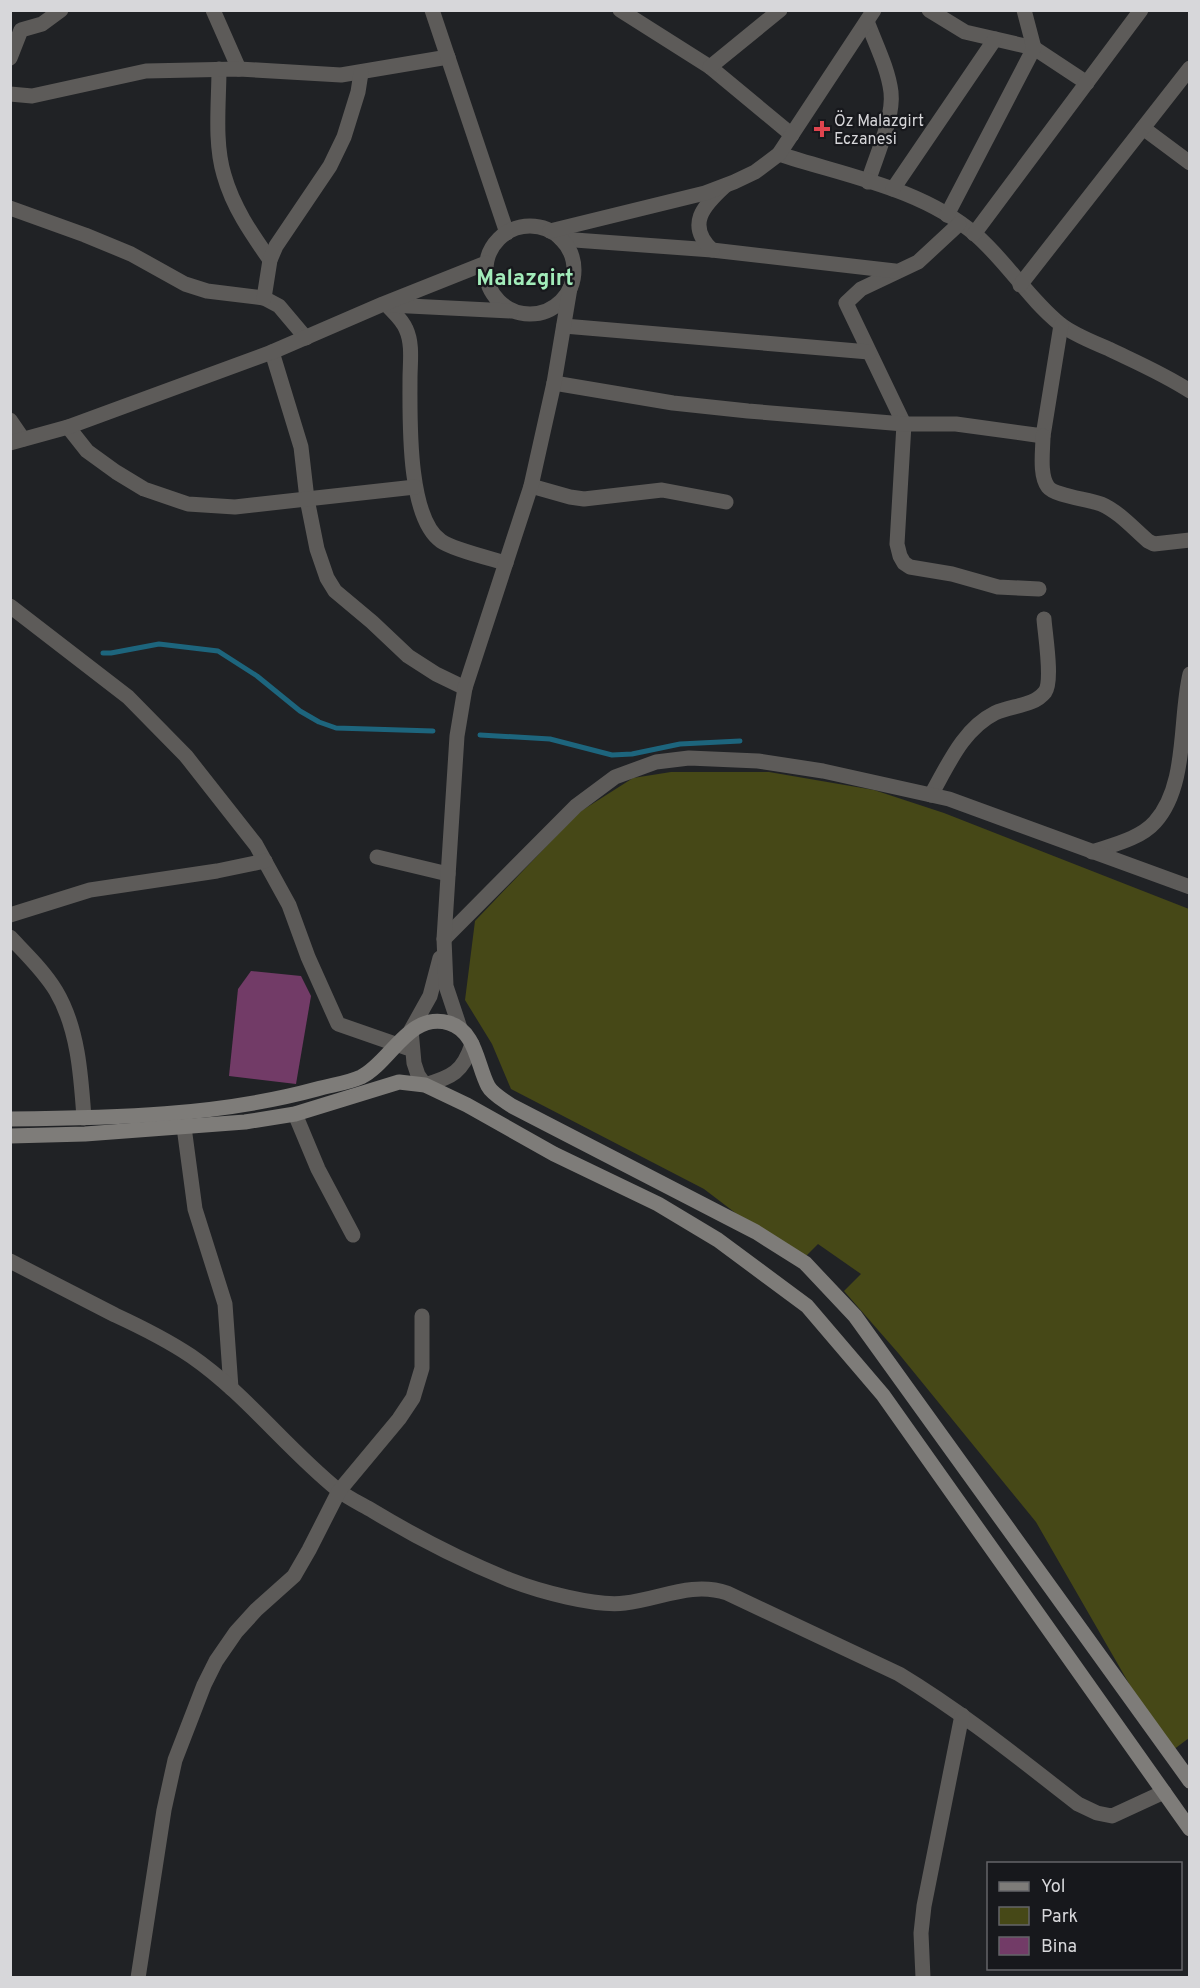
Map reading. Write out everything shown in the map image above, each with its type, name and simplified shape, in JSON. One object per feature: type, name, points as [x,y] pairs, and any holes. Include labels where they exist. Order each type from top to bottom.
[{"type":"main road","points":[[10,1119],[84,1118],[234,1107],[290,1096],[361,1077],[405,1047],[411,1030],[429,1022],[448,1023],[460,1028],[472,1044],[488,1089],[512,1106],[756,1232],[805,1263],[855,1316],[1190,1781]]},
{"type":"main road","points":[[10,1136],[85,1134],[245,1122],[295,1114],[399,1082],[425,1085],[467,1105],[554,1154],[658,1204],[718,1240],[807,1306],[883,1395],[1190,1828]]},
{"type":"street","points":[[10,58],[21,30],[42,24],[61,10]]},
{"type":"street","points":[[213,10],[239,69]]},
{"type":"street","points":[[432,10],[507,233]]},
{"type":"street","points":[[620,10],[710,67],[792,135]]},
{"type":"street","points":[[710,67],[780,10]]},
{"type":"street","points":[[929,10],[965,32],[1034,48],[1087,83]]},
{"type":"street","points":[[1024,10],[1034,48],[953,220],[918,262],[861,289],[846,303],[904,424],[897,544],[904,563],[910,567],[952,574],[998,587],[1039,589]]},
{"type":"street","points":[[974,234],[1141,10]]},
{"type":"street","points":[[556,235],[725,186],[755,172],[779,154],[870,16]]},
{"type":"street","points":[[868,182],[891,109],[890,82],[870,16]]},
{"type":"street","points":[[893,189],[996,39]]},
{"type":"street","points":[[10,94],[32,96],[146,71],[239,69],[331,75],[361,73],[391,65],[448,57]]},
{"type":"street","points":[[1020,285],[1190,68]]},
{"type":"street","points":[[219,69],[219,124],[223,173],[231,197],[246,226],[270,260]]},
{"type":"street","points":[[264,298],[270,260],[276,246],[330,166],[344,137],[358,92],[361,73]]},
{"type":"street","points":[[1143,128],[1190,163]]},
{"type":"street","points":[[779,154],[909,195],[953,220],[974,234],[997,256],[1020,285],[1061,325],[1081,337],[1149,367],[1190,391]]},
{"type":"street","points":[[712,250],[703,241],[699,228],[700,214],[709,200],[725,186]]},
{"type":"street","points":[[10,208],[131,254],[185,284],[207,291],[264,298],[279,306],[306,338]]},
{"type":"street","points":[[511,311],[499,303],[491,291],[486,277],[486,263],[497,241],[507,233],[521,227],[536,227],[556,235],[712,250],[899,272]]},
{"type":"street","points":[[460,1028],[446,986],[444,939],[457,736],[465,688],[531,486],[554,383],[574,276],[569,250],[556,235]]},
{"type":"street","points":[[10,420],[17,441],[68,427],[272,352],[486,263]]},
{"type":"street","points":[[857,267],[861,289]]},
{"type":"street","points":[[539,314],[558,304],[570,288]]},
{"type":"street","points":[[384,304],[511,311],[539,314],[564,326],[869,352]]},
{"type":"street","points":[[384,304],[407,330],[410,344],[410,412],[415,487],[426,521],[439,540],[446,544],[506,563]]},
{"type":"street","points":[[1061,325],[1043,436],[1045,482],[1051,490],[1110,508],[1154,544],[1190,540]]},
{"type":"street","points":[[272,352],[301,447],[308,499],[321,564],[335,591],[408,656],[436,674],[465,688]]},
{"type":"street","points":[[554,383],[673,403],[904,424],[956,424],[1043,436]]},
{"type":"street","points":[[68,427],[87,451],[117,472],[144,489],[188,504],[235,507],[415,487]]},
{"type":"street","points":[[531,486],[584,499],[662,490],[726,502]]},
{"type":"street","points":[[10,606],[128,697],[186,756],[265,861],[289,905],[308,957],[338,1024],[405,1047],[425,1085],[449,1078],[467,1061],[472,1044]]},
{"type":"street","points":[[931,795],[954,755],[981,722],[997,712],[1034,700],[1046,691],[1048,666],[1044,619]]},
{"type":"street","points":[[1092,852],[1140,833],[1154,823],[1163,810],[1174,785],[1180,762],[1185,696],[1190,674]]},
{"type":"street","points":[[411,1030],[430,996],[444,939],[576,806],[615,777],[656,762],[689,758],[758,761],[823,771],[949,799],[1190,886]]},
{"type":"street","points":[[377,857],[448,874]]},
{"type":"street","points":[[10,915],[90,890],[217,872],[265,861]]},
{"type":"street","points":[[10,937],[51,984],[65,1010],[77,1048],[84,1118]]},
{"type":"street","points":[[295,1114],[318,1169],[353,1235]]},
{"type":"street","points":[[184,1127],[195,1209],[225,1304],[231,1388]]},
{"type":"street","points":[[10,1261],[189,1354],[231,1388],[339,1491],[397,1526],[447,1551],[511,1580],[556,1594],[608,1604],[625,1604],[699,1588],[713,1588],[899,1674],[962,1715],[1078,1804],[1097,1813],[1112,1816],[1164,1792]]},
{"type":"street","points":[[138,1977],[164,1810],[175,1760],[204,1685],[216,1661],[236,1632],[256,1610],[294,1576],[339,1491],[399,1419],[413,1398],[422,1368],[422,1316]]},
{"type":"street","points":[[923,1977],[921,1933],[924,1906],[962,1715]]},
{"type":"green space","points":[[671,772],[769,772],[874,790],[944,813],[1189,909],[1189,1738],[1169,1753],[1036,1522],[899,1354],[844,1291],[861,1274],[818,1244],[800,1262],[704,1189],[511,1089],[492,1044],[465,1000],[475,921],[578,813],[633,778]]},
{"type":"building","points":[[251,971],[301,976],[311,996],[296,1084],[229,1076],[238,989]]},
{"type":"waterway","points":[[103,653],[159,644],[218,651],[257,676],[300,711],[319,722],[336,728],[433,731]]},
{"type":"waterway","points":[[480,735],[550,739],[612,755],[632,754],[680,744],[740,741]]},
{"type":"place","name":"Öz Malazgirt Eczanesi","points":[[822,129]]},
{"type":"district","name":"Malazgirt","points":[[525,277]]}]
